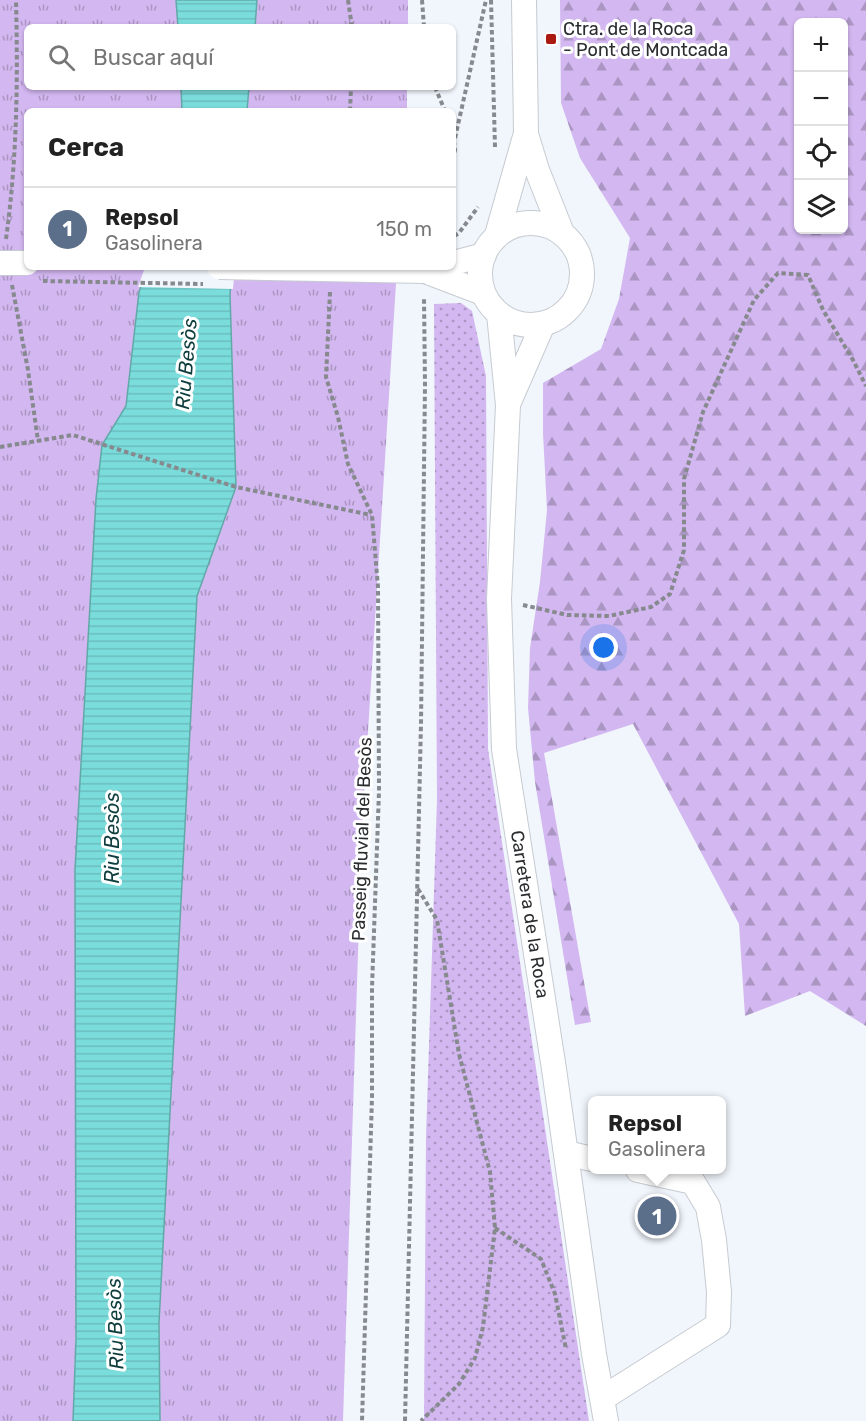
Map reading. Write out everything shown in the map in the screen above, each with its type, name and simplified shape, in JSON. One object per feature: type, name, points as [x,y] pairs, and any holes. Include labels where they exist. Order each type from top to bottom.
[{"type":"street","points":[[525,0],[526,133],[537,170],[562,233]]},
{"type":"street","points":[[497,236],[515,226],[532,223],[544,225],[562,233],[569,240],[579,257],[583,276],[574,302],[568,309],[543,324],[525,325],[515,323],[499,314],[483,293],[480,278],[484,255],[497,236],[526,133]]},
{"type":"street","points":[[456,262],[484,255]]},
{"type":"street","points":[[434,270],[483,293]]},
{"type":"street","name":"Carretera de la Roca","points":[[499,314],[508,405],[499,599],[504,749],[604,1409]]},
{"type":"street","name":"Carretera de la Roca","points":[[508,405],[543,324]]},
{"type":"street","points":[[566,1153],[588,1158]]},
{"type":"street","points":[[604,1409],[718,1325],[719,1292],[708,1207],[693,1182],[656,1174]]},
{"type":"path","points":[[16,0],[18,52],[11,261],[38,441]]},
{"type":"path","points":[[348,0],[352,24]]},
{"type":"path","points":[[422,0],[424,24]]},
{"type":"path","points":[[456,127],[486,0]]},
{"type":"path","points":[[491,0],[495,149]]},
{"type":"path","points":[[350,108],[351,90]]},
{"type":"path","points":[[436,90],[444,108]]},
{"type":"path","points":[[456,234],[483,200]]},
{"type":"path","points":[[499,599],[567,615],[609,616],[651,607],[670,594],[684,550],[684,479],[703,412],[754,300],[778,273],[808,275],[823,310],[854,360],[866,386]]},
{"type":"path","name":"Passeig fluvial del Besòs","points":[[330,287],[326,377],[338,417],[348,464],[372,515],[378,586],[379,792],[362,1421]]},
{"type":"path","points":[[405,1421],[417,888],[425,385],[424,296]]},
{"type":"path","points":[[0,447],[73,435],[236,487],[372,515]]},
{"type":"path","points":[[417,888],[437,920],[459,1054],[490,1172],[495,1228],[483,1327],[475,1358],[459,1384],[421,1421]]},
{"type":"path","points":[[495,1228],[541,1259],[555,1294],[568,1355]]},
{"type":"green space","points":[[0,0],[176,0],[178,24],[24,24],[24,90],[181,90],[182,108],[24,108],[24,270],[147,270],[139,292],[126,406],[102,445],[73,1421],[0,1421]]},
{"type":"green space","points":[[257,0],[408,0],[408,24],[255,24]]},
{"type":"green space","points":[[560,0],[866,0],[866,1026],[810,991],[745,1016],[739,924],[633,724],[544,753],[591,1022],[575,1025],[535,782],[528,708],[530,648],[540,582],[547,510],[543,383],[601,349],[619,299],[630,238],[580,158],[561,103]]},
{"type":"green space","points":[[249,90],[407,90],[407,108],[247,108]]},
{"type":"green space","points":[[232,270],[397,270],[362,828],[343,1421],[160,1421],[159,1323],[197,596],[236,487],[230,295]]},
{"type":"green space","points":[[461,303],[472,311],[486,376],[488,749],[589,1421],[424,1421],[426,1137],[437,800],[434,304]]},
{"type":"water","points":[[176,0],[257,0],[255,24],[178,24]]},
{"type":"water","points":[[181,90],[249,90],[247,108],[182,108]]},
{"type":"water","name":"Riu Besòs","points":[[147,270],[232,270],[230,295],[236,487],[197,596],[159,1323],[160,1421],[73,1421],[76,1338],[75,870],[96,499],[102,445],[126,406],[139,292]]},
{"type":"pier","points":[[144,270],[235,270],[233,289],[138,287]]},
{"type":"place","name":"Ctra. de la Roca - Pont de Montcada","points":[[551,39]]},
{"type":"place","name":"Repsol","points":[[657,1216]]}]
